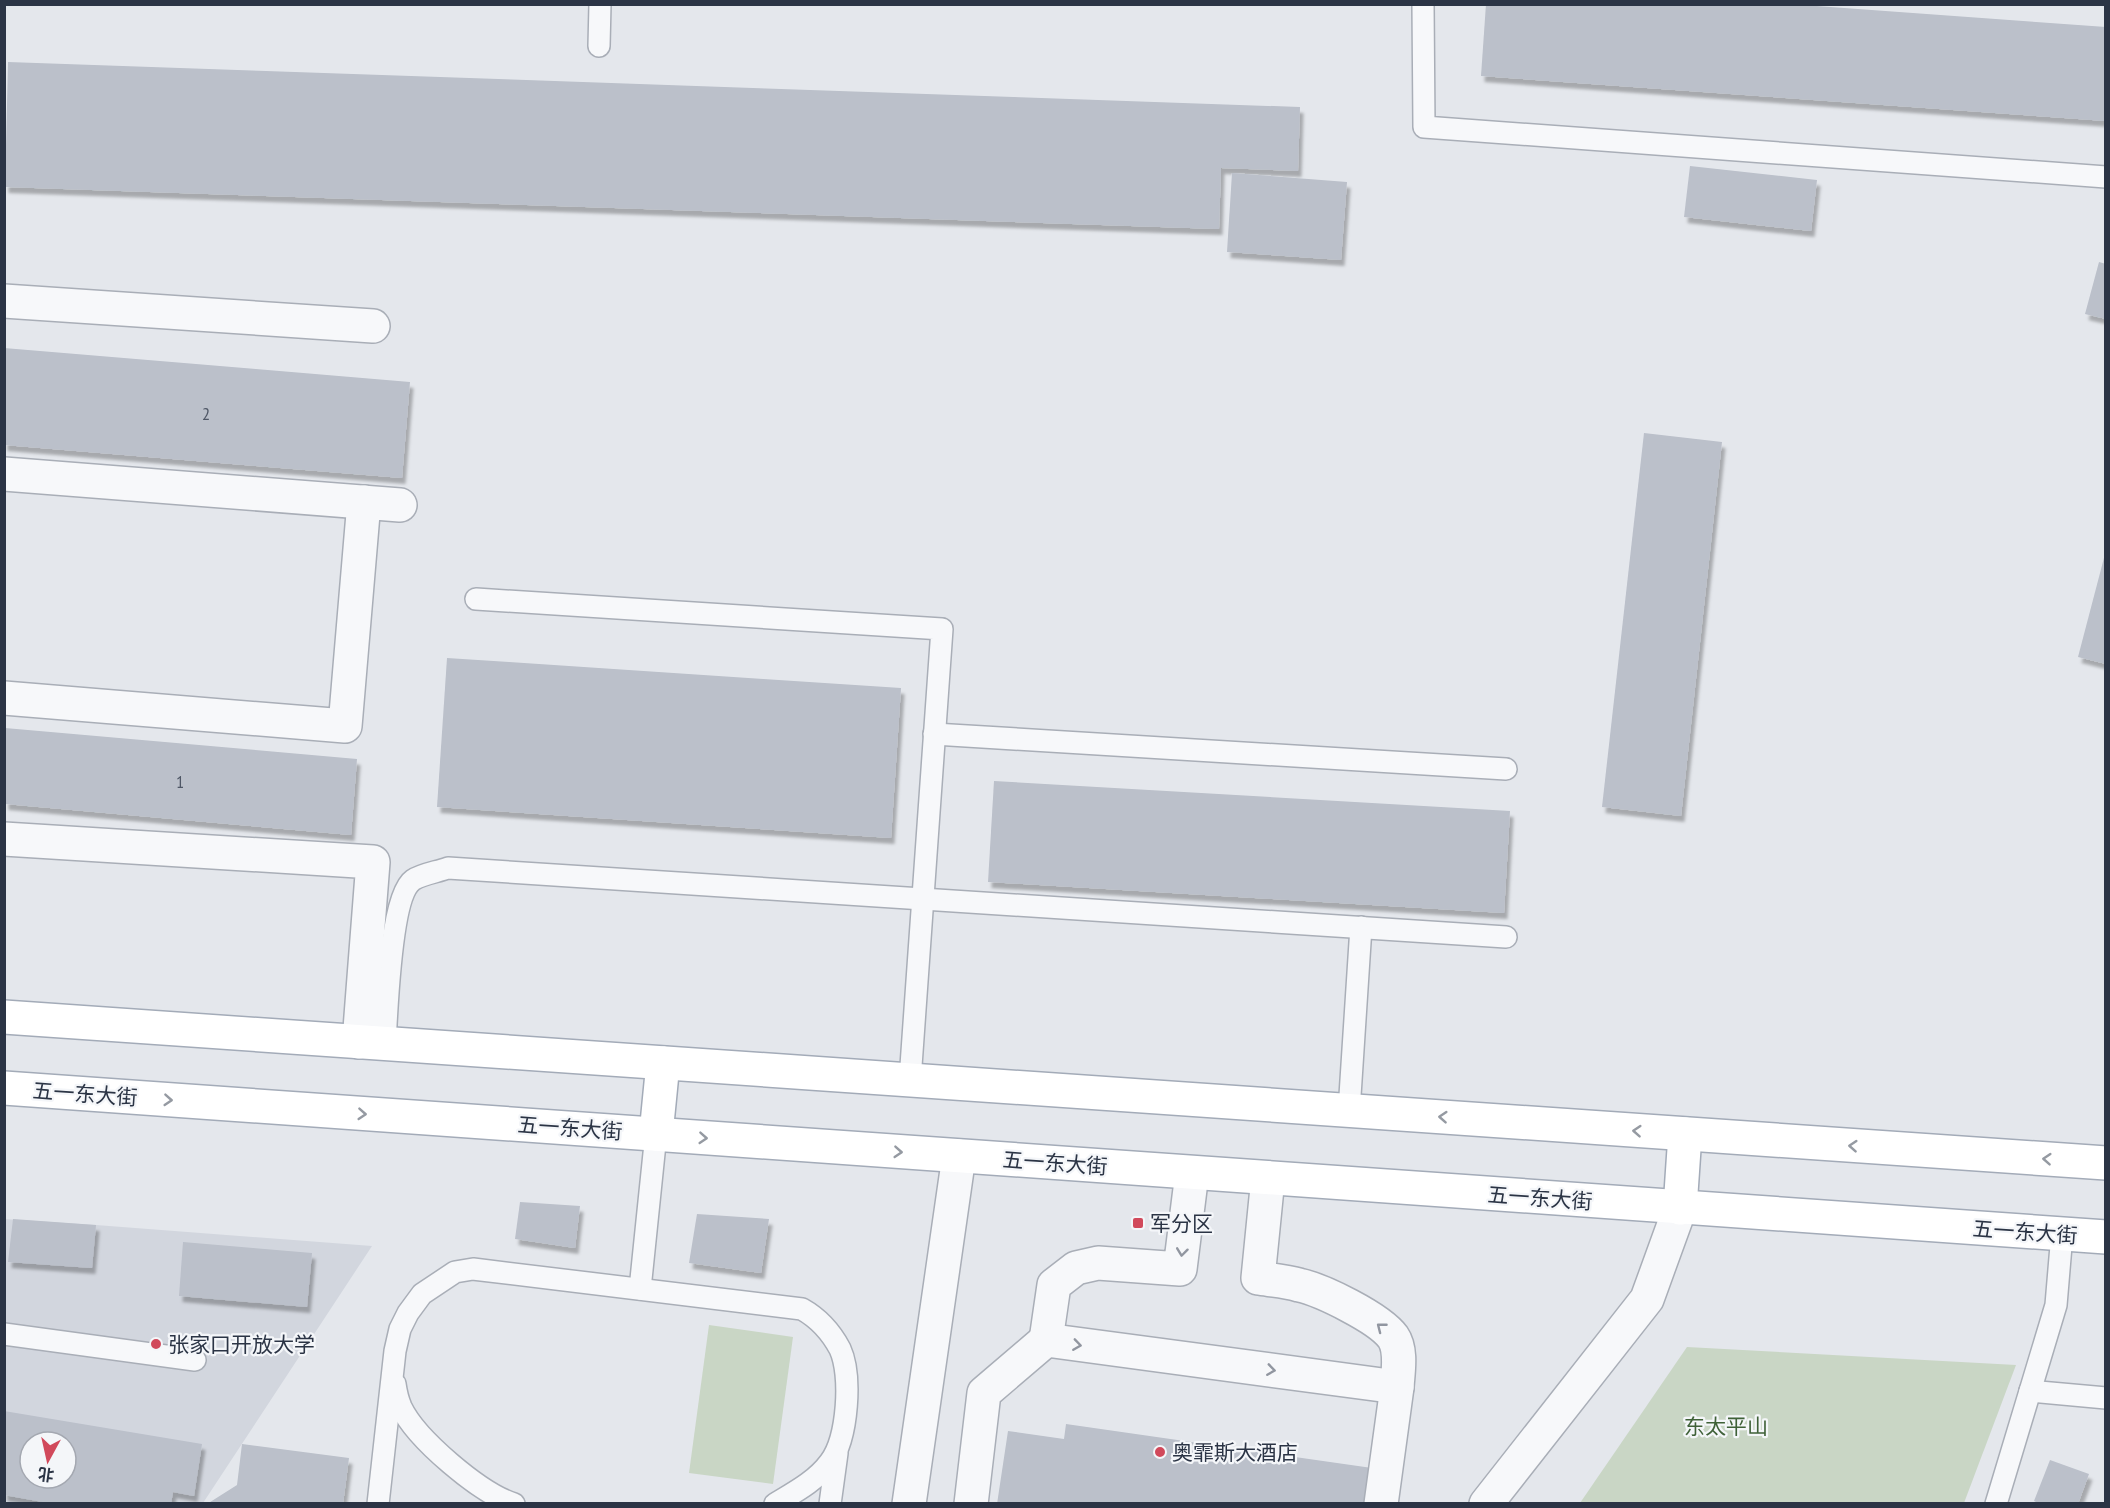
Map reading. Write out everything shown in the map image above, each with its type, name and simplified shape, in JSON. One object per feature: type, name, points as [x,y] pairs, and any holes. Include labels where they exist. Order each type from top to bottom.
[{"type":"main road","points":[[4,1017],[2106,1163]]},
{"type":"main road","points":[[656,1134],[663,1063]]},
{"type":"main road","name":"五一东大街","points":[[4,1088],[2106,1237]]},
{"type":"main road","points":[[1680,1208],[1685,1134]]},
{"type":"street","points":[[4,301],[373,326]]},
{"type":"street","points":[[4,474],[400,505]]},
{"type":"street","points":[[4,698],[345,726],[364,502]]},
{"type":"street","points":[[4,839],[373,862],[372,1042]]},
{"type":"street","points":[[909,1503],[959,1156]]},
{"type":"street","points":[[971,1503],[984,1393],[1046,1340],[1054,1285],[1076,1268],[1098,1263],[1180,1269],[1192,1173]]},
{"type":"street","points":[[1268,1178],[1258,1278],[1301,1285],[1343,1303],[1379,1324],[1394,1338],[1399,1356],[1397,1387],[1381,1503]]},
{"type":"street","points":[[1486,1503],[1647,1299],[1680,1208]]},
{"type":"street","points":[[1046,1340],[1397,1387]]},
{"type":"lane","points":[[599,46],[600,4]]},
{"type":"lane","points":[[1423,4],[1424,127],[2106,177]]},
{"type":"lane","points":[[476,599],[942,629],[910,1080]]},
{"type":"lane","points":[[934,734],[1506,769]]},
{"type":"lane","points":[[372,1042],[402,896],[412,881],[448,868],[1506,937]]},
{"type":"lane","points":[[1349,1111],[1361,927]]},
{"type":"lane","points":[[640,1289],[656,1134]]},
{"type":"lane","points":[[1996,1503],[2056,1305],[2062,1234]]},
{"type":"lane","points":[[378,1503],[400,1329],[408,1313],[423,1294],[454,1272],[473,1269],[802,1309],[812,1315],[832,1336],[841,1350],[845,1367],[845,1412],[830,1503]]},
{"type":"lane","points":[[4,1334],[195,1360]]},
{"type":"lane","points":[[394,1363],[396,1388],[401,1407],[419,1432],[432,1447],[481,1487],[514,1503]]},
{"type":"lane","points":[[2030,1391],[2106,1398]]},
{"type":"lane","points":[[775,1503],[803,1487],[818,1475],[837,1450]]},
{"type":"shaded area","name":"张家口开放大学","points":[[4,1219],[372,1246],[203,1503],[5,1503]]},
{"type":"green space","points":[[709,1325],[793,1337],[773,1484],[689,1473]]},
{"type":"green space","name":"东太平山","points":[[1687,1347],[2016,1365],[1964,1503],[1580,1503]]},
{"type":"building","points":[[1486,4],[1789,4],[2106,27],[2106,121],[1481,76]]},
{"type":"building","points":[[8,62],[1300,107],[1298,171],[1221,168],[1219,229],[5,187]]},
{"type":"building","points":[[1690,166],[1817,180],[1811,231],[1684,217]]},
{"type":"building","points":[[1232,173],[1347,182],[1341,260],[1227,252]]},
{"type":"building","points":[[2099,262],[2106,264],[2106,319],[2085,314]]},
{"type":"building","points":[[4,348],[410,382],[402,478],[4,445]]},
{"type":"building","points":[[1644,433],[1722,442],[1681,816],[1602,807]]},
{"type":"building","points":[[2106,555],[2106,664],[2078,657]]},
{"type":"building","points":[[447,658],[901,688],[891,838],[437,807]]},
{"type":"building","points":[[5,728],[357,759],[351,835],[5,804]]},
{"type":"building","points":[[994,781],[1510,811],[1504,913],[988,882]]},
{"type":"building","points":[[520,1202],[580,1206],[575,1248],[515,1239]]},
{"type":"building","points":[[697,1214],[769,1219],[761,1273],[689,1263]]},
{"type":"building","points":[[13,1219],[96,1225],[92,1268],[8,1262]]},
{"type":"building","points":[[183,1242],[312,1253],[307,1307],[179,1296]]},
{"type":"building","points":[[4,1411],[202,1444],[194,1496],[173,1492],[171,1504],[54,1504],[4,1495]]},
{"type":"building","name":"奥霏斯大酒店","points":[[1066,1424],[1372,1468],[1367,1504],[997,1504],[1008,1431],[1064,1439]]},
{"type":"building","points":[[242,1444],[349,1458],[343,1504],[207,1504],[237,1485]]},
{"type":"building","points":[[2050,1460],[2089,1474],[2078,1504],[2040,1504],[2034,1501]]},
{"type":"place","name":"军分区","points":[[1138,1223]]},
{"type":"place","name":"张家口开放大学","points":[[156,1344]]},
{"type":"place","name":"奥霏斯大酒店","points":[[1160,1452]]}]
